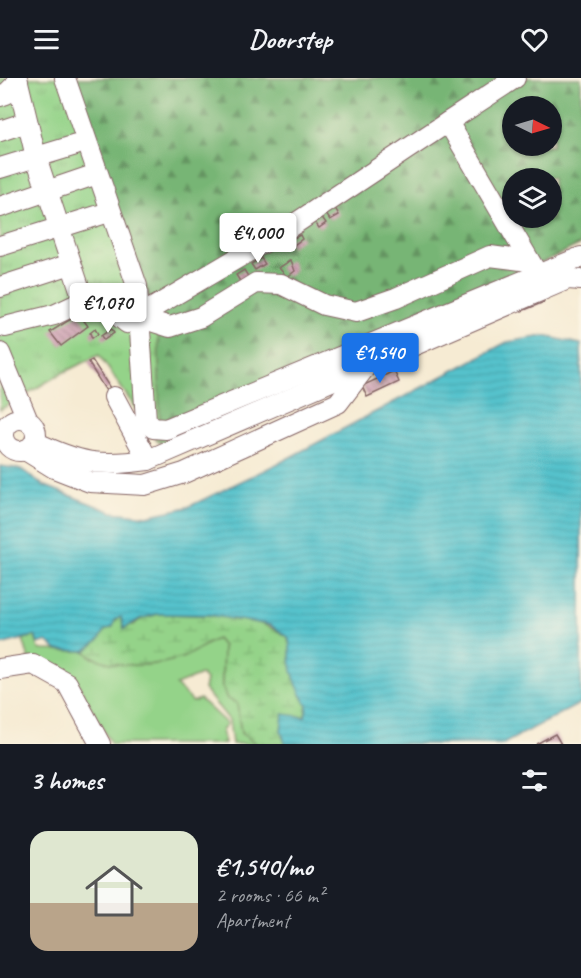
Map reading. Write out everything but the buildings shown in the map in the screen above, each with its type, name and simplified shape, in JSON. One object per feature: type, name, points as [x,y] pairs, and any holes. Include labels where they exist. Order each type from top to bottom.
[{"type":"lane","points":[[65,78],[137,286],[141,315],[146,420],[153,428],[166,429],[534,268],[581,257]]},
{"type":"lane","points":[[5,327],[54,315],[84,302],[106,306],[127,323],[287,229],[514,78]]},
{"type":"lane","points":[[18,80],[36,157],[84,302]]},
{"type":"lane","points":[[0,96],[6,94],[18,80]]},
{"type":"lane","points":[[0,131],[27,122]]},
{"type":"lane","points":[[448,122],[534,268]]},
{"type":"lane","points":[[0,168],[76,145]]},
{"type":"lane","points":[[0,207],[94,175]]},
{"type":"lane","points":[[0,246],[106,213]]},
{"type":"lane","points":[[141,315],[170,327],[201,317],[256,283],[280,284],[324,305],[356,312],[396,298],[490,256],[534,268]]},
{"type":"lane","points":[[0,287],[71,264]]},
{"type":"lane","points":[[28,421],[14,420],[2,431],[9,447],[30,446],[71,459],[98,464],[148,460],[568,279],[581,280]]},
{"type":"lane","points":[[2,363],[28,421],[35,428],[30,446]]},
{"type":"lane","points":[[30,446],[54,468],[90,482],[145,485],[184,473],[338,403],[365,366]]},
{"type":"lane","points":[[114,397],[148,460]]},
{"type":"lane","points":[[0,669],[33,664],[66,683],[100,744]]},
{"type":"green space","points":[[0,78],[70,78],[127,241],[158,318],[160,444],[99,355],[60,374],[0,410]]},
{"type":"green space","points":[[70,78],[581,78],[581,244],[160,444],[158,319],[127,241]]},
{"type":"green space","points":[[158,614],[226,616],[259,623],[288,637],[296,679],[307,705],[305,717],[281,730],[285,744],[257,744],[241,733],[237,703],[227,699],[222,686],[223,646],[217,639],[184,657],[147,665],[106,662],[85,651],[111,623],[121,617],[124,623],[134,625],[140,619]]},
{"type":"green space","points":[[35,636],[39,649],[85,651],[93,658],[185,657],[203,644],[217,639],[223,646],[222,686],[227,698],[237,702],[241,733],[257,744],[232,744],[229,720],[204,689],[206,680],[201,675],[176,685],[193,702],[200,699],[227,724],[222,730],[225,744],[111,744],[77,682],[29,659],[23,639]]},
{"type":"water","points":[[544,336],[581,344],[581,703],[503,744],[285,744],[281,730],[283,714],[305,717],[307,705],[292,672],[288,637],[270,625],[208,615],[158,614],[140,619],[124,629],[121,617],[115,620],[113,627],[105,630],[100,639],[85,651],[57,650],[47,641],[38,644],[35,636],[0,645],[0,466],[21,469],[43,485],[112,512],[147,516],[188,507],[281,462],[507,342]]}]
